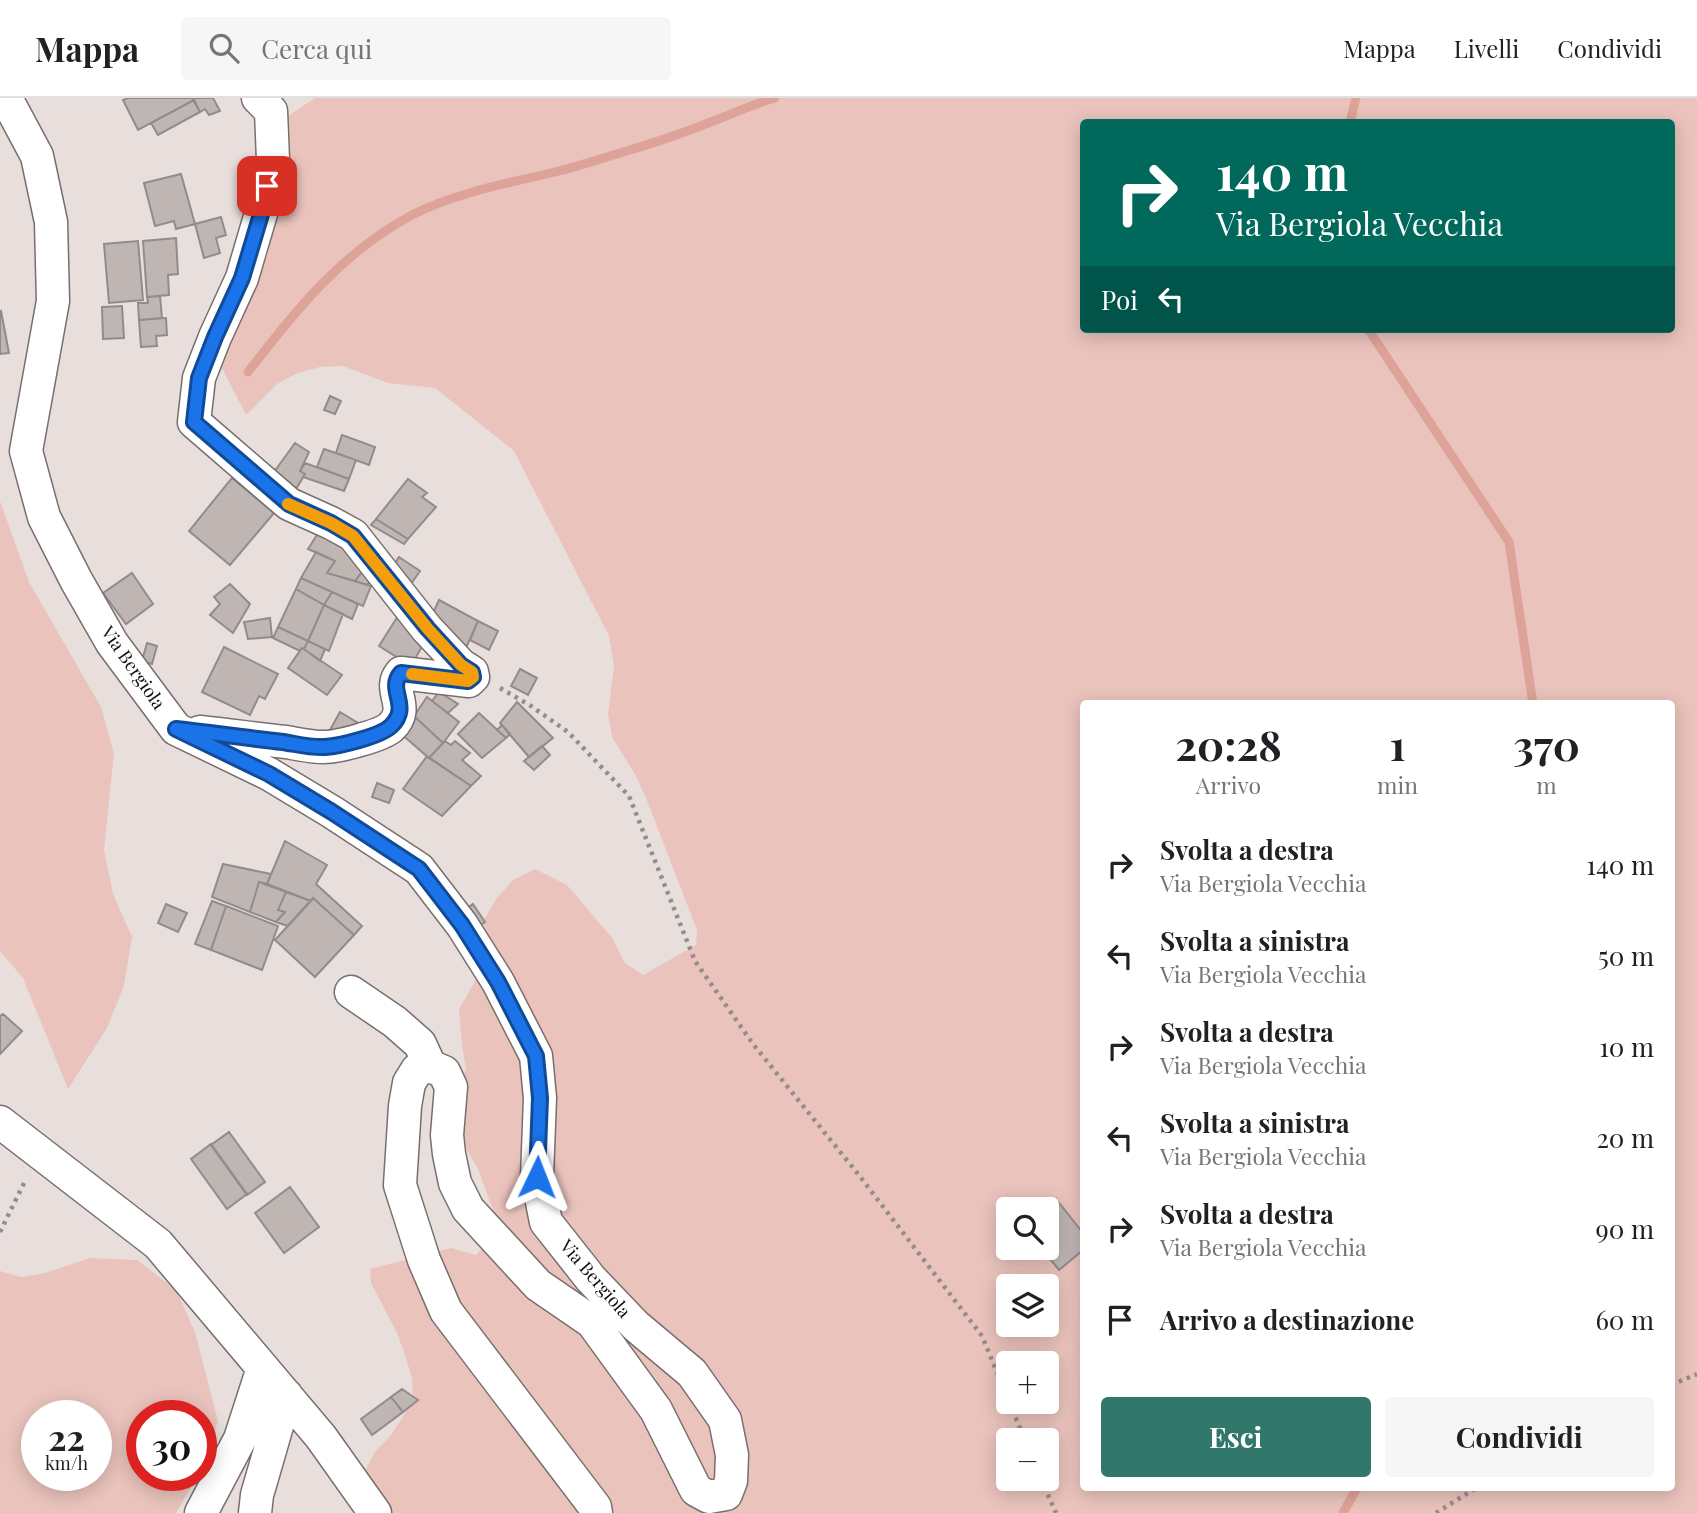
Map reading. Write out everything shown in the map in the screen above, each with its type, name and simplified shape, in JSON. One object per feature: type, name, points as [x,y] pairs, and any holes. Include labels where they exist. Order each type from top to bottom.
[{"type":"street","name":"Via Bergiola","points":[[6,98],[37,156],[51,222],[52,301],[26,451],[44,517],[76,580],[112,643],[176,729],[269,774],[419,869],[462,925],[498,982],[536,1056],[540,1098],[537,1177],[546,1222],[590,1279],[636,1326],[692,1373],[725,1420],[732,1455],[731,1481],[726,1494],[709,1497],[696,1490],[656,1410],[592,1322],[538,1285],[468,1209],[454,1183],[449,1154],[447,1135],[451,1087],[444,1072],[430,1066]]},
{"type":"street","points":[[176,729],[324,747],[363,739],[390,727],[400,712],[395,688],[396,679],[401,673],[468,681],[473,677],[472,672],[461,665],[428,629],[353,536],[289,504],[194,422],[199,378],[242,278],[262,211],[273,160],[271,111],[258,98]]},
{"type":"street","points":[[351,992],[395,1022],[420,1044],[430,1066],[417,1070],[409,1083],[400,1185],[424,1260],[446,1311],[595,1507],[596,1513]]},
{"type":"street","points":[[0,1122],[158,1244],[321,1437],[375,1513]]},
{"type":"street","points":[[201,1513],[240,1439],[263,1368]]},
{"type":"street","points":[[255,1513],[257,1495],[286,1395]]},
{"type":"path","points":[[473,677],[500,688],[568,732],[629,796],[695,961],[753,1044],[858,1174],[982,1336],[996,1369]]},
{"type":"path","points":[[1675,1383],[1697,1374]]},
{"type":"path","points":[[1046,1491],[1056,1513]]},
{"type":"path","points":[[1436,1513],[1471,1491]]},
{"type":"shaded area","points":[[315,98],[1697,98],[1697,1513],[386,1513],[364,1473],[375,1452],[391,1435],[413,1401],[412,1378],[397,1333],[371,1283],[370,1269],[451,1248],[476,1255],[492,1237],[494,1213],[478,1169],[466,1148],[460,1125],[462,1081],[466,1068],[459,1009],[484,966],[482,942],[485,918],[497,898],[513,880],[535,869],[567,885],[613,939],[624,962],[643,975],[696,945],[697,930],[646,798],[612,737],[608,714],[614,666],[609,636],[514,451],[435,388],[388,383],[343,366],[320,367],[298,373],[277,384],[246,415],[220,364],[245,298],[268,255],[288,116]]},
{"type":"shaded area","points":[[0,501],[29,582],[101,707],[114,754],[104,850],[113,894],[132,937],[124,986],[107,1028],[68,1089],[23,978],[0,951]]},
{"type":"shaded area","points":[[90,1258],[137,1260],[176,1290],[195,1332],[213,1400],[126,1400],[126,1491],[189,1491],[176,1513],[0,1513],[0,1271],[21,1277],[45,1273]]},
{"type":"building","points":[[192,98],[213,98],[220,111],[209,115],[205,109],[200,112]]},
{"type":"building","points":[[123,100],[194,100],[138,130]]},
{"type":"building","points":[[194,100],[200,112],[158,135],[151,123]]},
{"type":"building","points":[[181,174],[195,224],[176,229],[174,221],[155,226],[144,183]]},
{"type":"building","points":[[221,217],[226,235],[216,238],[220,253],[204,258],[195,224]]},
{"type":"building","points":[[176,238],[178,274],[168,275],[169,295],[147,297],[143,241]]},
{"type":"building","points":[[138,241],[143,300],[109,303],[104,244]]},
{"type":"building","points":[[160,296],[162,318],[139,320],[138,303],[148,303],[147,297]]},
{"type":"building","points":[[122,306],[124,338],[103,339],[102,307]]},
{"type":"building","points":[[0,312],[9,353],[0,354]]},
{"type":"building","points":[[166,318],[167,335],[156,336],[157,346],[141,347],[139,320]]},
{"type":"building","points":[[330,396],[341,401],[335,414],[324,410]]},
{"type":"building","points":[[342,435],[375,447],[369,465],[336,453]]},
{"type":"building","points":[[295,443],[309,452],[300,471],[305,474],[293,494],[269,479]]},
{"type":"building","points":[[324,449],[356,460],[349,479],[317,467]]},
{"type":"building","points":[[305,463],[349,479],[344,491],[303,477],[305,474],[300,471]]},
{"type":"building","points":[[232,478],[274,513],[230,565],[189,531]]},
{"type":"building","points":[[408,479],[427,493],[422,497],[436,507],[408,539],[376,519]]},
{"type":"building","points":[[376,519],[408,539],[404,544],[371,525]]},
{"type":"building","points":[[322,527],[368,564],[355,581],[327,573],[335,561],[308,549]]},
{"type":"building","points":[[316,552],[335,561],[327,573],[371,586],[363,606],[301,578]]},
{"type":"building","points":[[399,557],[420,571],[408,588],[388,574]]},
{"type":"building","points":[[368,564],[377,572],[367,585],[355,581]]},
{"type":"building","points":[[132,573],[153,604],[126,624],[103,593]]},
{"type":"building","points":[[301,578],[332,592],[324,605],[296,589]]},
{"type":"building","points":[[230,584],[250,604],[233,633],[210,615],[220,604],[214,597]]},
{"type":"building","points":[[296,589],[324,605],[308,641],[278,627]]},
{"type":"building","points":[[332,592],[358,604],[352,619],[324,605]]},
{"type":"building","points":[[439,600],[478,621],[466,648],[427,626]]},
{"type":"building","points":[[324,605],[343,614],[329,651],[308,641]]},
{"type":"building","points":[[403,608],[429,634],[411,666],[379,646]]},
{"type":"building","points":[[270,618],[272,637],[248,639],[244,622]]},
{"type":"building","points":[[478,621],[498,631],[489,650],[470,640]]},
{"type":"building","points":[[278,627],[308,641],[304,649],[300,651],[273,638]]},
{"type":"building","points":[[308,641],[325,649],[320,661],[304,649]]},
{"type":"building","points":[[147,643],[157,646],[152,664],[142,661]]},
{"type":"building","points":[[224,647],[278,674],[265,699],[259,696],[250,715],[202,692]]},
{"type":"building","points":[[302,648],[342,675],[327,695],[288,668]]},
{"type":"building","points":[[520,669],[537,678],[528,695],[511,686]]},
{"type":"building","points":[[439,692],[458,704],[448,713],[432,701]]},
{"type":"building","points":[[427,697],[459,722],[443,743],[414,716]]},
{"type":"building","points":[[517,702],[553,738],[529,757],[500,723]]},
{"type":"building","points":[[340,712],[358,723],[353,734],[343,738],[330,730]]},
{"type":"building","points":[[479,713],[506,738],[482,758],[458,734]]},
{"type":"building","points":[[414,716],[443,743],[429,758],[399,732]]},
{"type":"building","points":[[502,725],[510,734],[506,738],[497,730]]},
{"type":"building","points":[[445,741],[451,745],[455,741],[470,753],[462,760],[481,776],[471,786],[429,758]]},
{"type":"building","points":[[542,746],[550,755],[534,770],[524,761]]},
{"type":"building","points":[[427,756],[471,786],[442,816],[403,789]]},
{"type":"building","points":[[377,783],[394,790],[389,803],[372,797]]},
{"type":"building","points":[[285,841],[327,865],[316,884],[362,926],[354,935],[313,898],[311,901],[267,884]]},
{"type":"building","points":[[223,864],[271,874],[267,884],[259,882],[250,912],[212,897]]},
{"type":"building","points":[[259,882],[286,892],[278,910],[285,912],[276,922],[250,912]]},
{"type":"building","points":[[286,892],[311,901],[288,926],[276,922],[285,912],[278,910]]},
{"type":"building","points":[[313,898],[354,935],[315,977],[275,940]]},
{"type":"building","points":[[212,901],[226,906],[211,950],[195,944]]},
{"type":"building","points":[[166,904],[187,913],[178,932],[158,923]]},
{"type":"building","points":[[473,904],[485,922],[475,929],[463,911]]},
{"type":"building","points":[[226,906],[278,926],[262,970],[211,950]]},
{"type":"building","points":[[3,1014],[22,1031],[0,1054],[0,1016]]},
{"type":"building","points":[[229,1132],[265,1182],[247,1195],[211,1145]]},
{"type":"building","points":[[211,1144],[247,1194],[227,1209],[191,1159]]},
{"type":"building","points":[[290,1187],[319,1227],[284,1253],[255,1213]]},
{"type":"building","points":[[1059,1203],[1080,1229],[1080,1252],[1059,1270],[1051,1260],[1059,1260]]},
{"type":"building","points":[[402,1389],[418,1400],[403,1412],[391,1397]]},
{"type":"building","points":[[391,1397],[403,1412],[372,1435],[361,1419]]},
{"type":"waterway","points":[[248,372],[321,285],[363,247],[412,215],[465,194],[567,169],[655,142],[775,98]]},
{"type":"waterway","points":[[1351,119],[1356,98]]},
{"type":"waterway","points":[[1371,333],[1509,542],[1532,700]]},
{"type":"waterway","points":[[1343,1513],[1355,1491]]},
{"type":"slow traffic","points":[[288,504],[353,536],[407,605],[461,665],[472,672],[473,677],[468,681],[412,674]]},
{"type":"route","points":[[267,186],[242,278],[199,378],[194,422],[289,504],[353,536],[407,605],[461,665],[472,672],[473,677],[468,681],[401,673],[396,679],[395,688],[400,712],[390,727],[363,739],[324,747],[176,729],[269,774],[419,869],[462,925],[498,982],[536,1056],[540,1098],[537,1177]]}]
